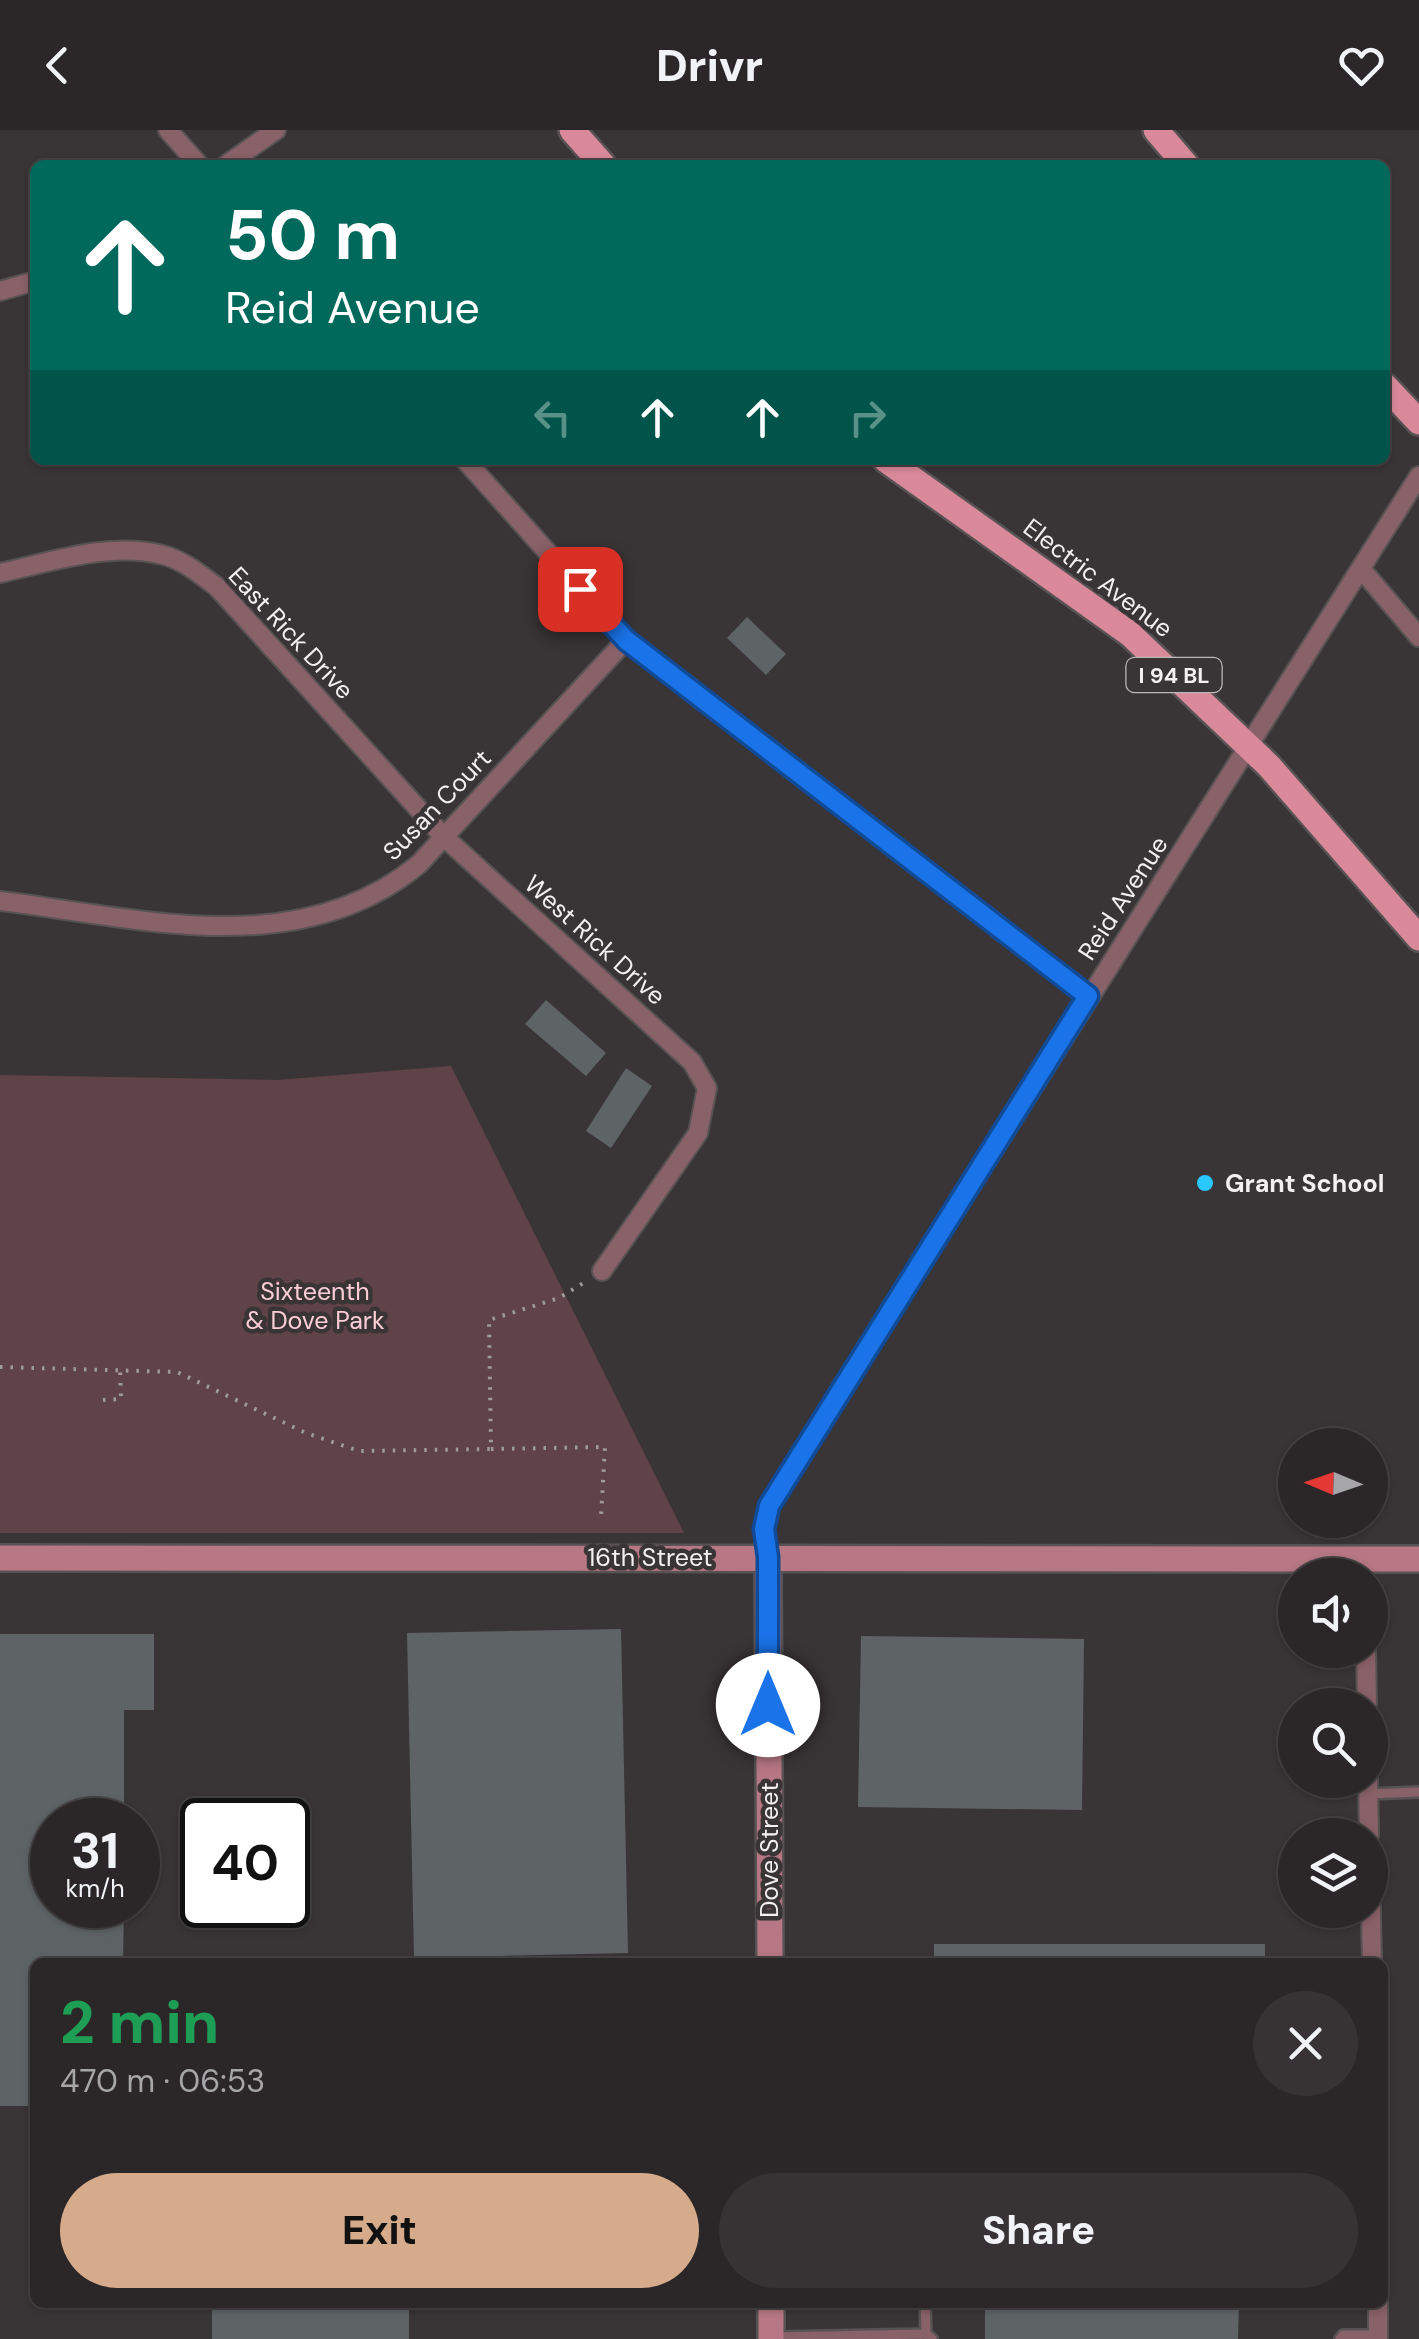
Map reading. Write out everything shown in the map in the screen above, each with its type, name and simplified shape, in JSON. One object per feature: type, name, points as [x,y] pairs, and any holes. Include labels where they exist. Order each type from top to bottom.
[{"type":"main road","points":[[572,130],[599,160]]},
{"type":"main road","points":[[1156,130],[1182,160]]},
{"type":"main road","points":[[1390,391],[1419,422]]},
{"type":"main road","name":"Electric Avenue","points":[[893,465],[1130,634],[1249,746],[1419,938]]},
{"type":"street","points":[[168,130],[195,160]]},
{"type":"street","points":[[233,160],[276,130]]},
{"type":"street","points":[[0,291],[30,282]]},
{"type":"street","points":[[469,465],[626,640],[1088,996]]},
{"type":"street","name":"Reid Avenue","points":[[768,1557],[764,1529],[769,1506],[1419,476]]},
{"type":"street","name":"East Rick Drive","points":[[0,573],[101,552],[164,555],[186,565],[217,587],[443,836]]},
{"type":"street","points":[[1362,570],[1419,637]]},
{"type":"street","name":"Susan Court","points":[[0,901],[254,928],[291,923],[361,902],[391,888],[626,640]]},
{"type":"street","name":"West Rick Drive","points":[[443,836],[681,1052],[707,1088],[698,1133],[602,1271]]},
{"type":"street","name":"16th Street","points":[[0,1558],[768,1557],[1278,1566]]},
{"type":"street","name":"Dove Street","points":[[768,1557],[770,1958]]},
{"type":"street","name":"16th Street","points":[[1388,1564],[1419,1560]]},
{"type":"street","points":[[1371,1928],[1372,1958]]},
{"type":"street","points":[[771,2308],[771,2338]]},
{"type":"street","points":[[1378,2308],[1378,2337]]},
{"type":"lane","points":[[1388,1789],[1419,1792]]},
{"type":"lane","points":[[771,2338],[929,2336],[927,2308]]},
{"type":"lane","points":[[1340,2339],[1342,2335],[1378,2337]]},
{"type":"path","points":[[491,1449],[489,1320],[559,1298],[602,1271]]},
{"type":"path","points":[[0,1367],[177,1372],[306,1433],[359,1451],[605,1447],[601,1517]]},
{"type":"path","points":[[103,1400],[122,1399],[120,1368]]},
{"type":"green space","name":"Sixteenth & Dove Park","points":[[451,1066],[684,1533],[0,1533],[0,1075],[277,1080]]},
{"type":"building","points":[[747,617],[786,654],[766,675],[727,638]]},
{"type":"building","points":[[546,1000],[606,1053],[586,1076],[525,1024]]},
{"type":"building","points":[[626,1068],[652,1086],[611,1148],[586,1131]]},
{"type":"building","points":[[621,1629],[628,1953],[414,1958],[407,1633]]},
{"type":"building","points":[[0,1634],[154,1634],[154,1710],[124,1710],[124,1798],[30,1798],[30,1928],[124,1928],[123,1958],[30,1958],[30,2106],[0,2106]]},
{"type":"building","points":[[861,1636],[1084,1639],[1082,1810],[858,1807]]},
{"type":"building","points":[[934,1944],[1265,1944],[1265,1958],[934,1958]]},
{"type":"building","points":[[212,2308],[409,2308],[409,2339],[212,2339]]},
{"type":"building","points":[[985,2308],[1239,2308],[1238,2339],[985,2339]]},
{"type":"place","name":"Grant School","points":[[1205,1183]]},
{"type":"route","points":[[580,589],[626,640],[1088,996],[769,1506],[764,1529],[768,1557],[768,1705]]}]
